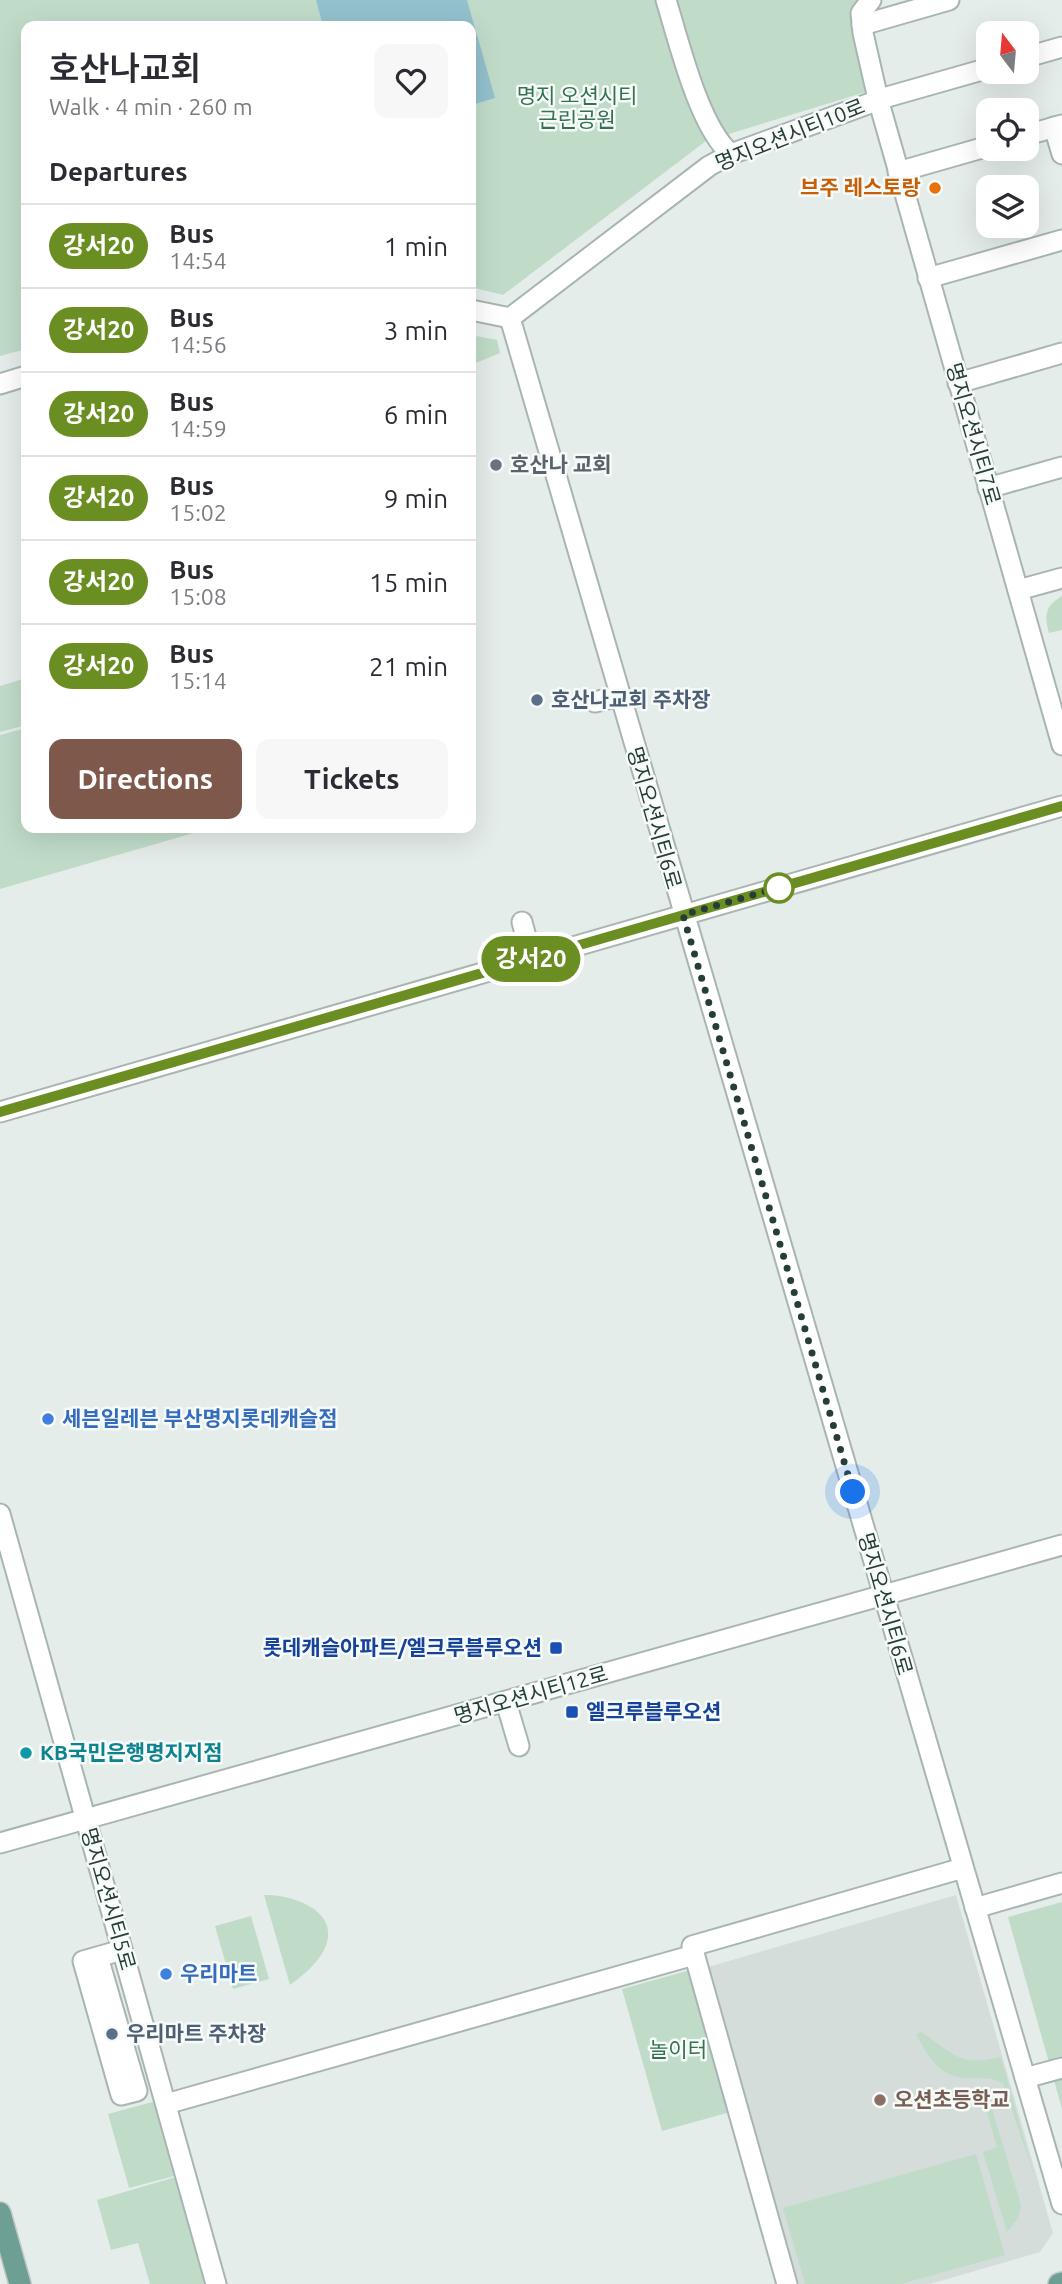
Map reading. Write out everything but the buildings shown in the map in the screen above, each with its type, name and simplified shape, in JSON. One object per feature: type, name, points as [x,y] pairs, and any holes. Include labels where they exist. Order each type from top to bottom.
[{"type":"main road","points":[[0,2213],[20,2284]]},
{"type":"street","points":[[666,0],[688,70],[717,142],[731,154]]},
{"type":"street","points":[[871,0],[861,13],[862,25],[949,0]]},
{"type":"street","name":"명지오션시티7로","points":[[862,25],[878,100],[988,488],[1018,590],[1056,698],[1062,745]]},
{"type":"street","points":[[1040,53],[1062,47]]},
{"type":"street","name":"명지오션시티10로","points":[[510,318],[709,166],[731,154],[878,100],[976,72]]},
{"type":"street","points":[[1039,132],[1058,126],[1062,154]]},
{"type":"street","points":[[898,172],[976,150]]},
{"type":"street","points":[[928,278],[1062,240]]},
{"type":"street","points":[[476,311],[510,318]]},
{"type":"street","name":"명지오션시티6로","points":[[510,318],[618,696],[1062,2204]]},
{"type":"street","points":[[958,383],[1062,353]]},
{"type":"street","points":[[0,384],[21,378]]},
{"type":"street","points":[[988,488],[1062,467]]},
{"type":"street","points":[[1018,590],[1062,578]]},
{"type":"street","points":[[595,702],[618,696]]},
{"type":"street","points":[[0,1112],[1062,806]]},
{"type":"street","points":[[522,922],[532,959]]},
{"type":"street","name":"명지오션시티5로","points":[[0,1514],[5,1551],[86,1819],[216,2284]]},
{"type":"street","name":"명지오션시티12로","points":[[0,1843],[1062,1545]]},
{"type":"street","points":[[506,1702],[519,1746]]},
{"type":"street","points":[[788,2284],[692,1946],[963,1868]]},
{"type":"street","points":[[975,1908],[1062,1883]]},
{"type":"street","points":[[98,1957],[136,2091],[121,2095],[83,1961],[122,1950]]},
{"type":"street","points":[[166,2104],[694,1955]]},
{"type":"street","points":[[1025,2078],[1062,2068]]},
{"type":"shaded area","name":"오션초등학교","points":[[956,1895],[1053,2233],[1040,2252],[930,2284],[799,2284],[708,1967]]},
{"type":"green space","name":"명지 오션시티 근린공원","points":[[0,0],[871,0],[869,91],[706,141],[503,295],[476,288],[476,21],[21,21],[21,350],[0,356]]},
{"type":"green space","points":[[476,336],[497,340],[500,353],[476,363]]},
{"type":"green space","points":[[1062,596],[1062,630],[1049,633],[1047,612],[1052,603]]},
{"type":"green space","points":[[21,680],[21,726],[0,732],[0,686]]},
{"type":"green space","points":[[21,729],[21,833],[194,833],[0,889],[0,735]]},
{"type":"green space","points":[[264,1895],[300,1902],[321,1915],[327,1925],[328,1936],[321,1955],[290,1985]]},
{"type":"green space","points":[[1062,1902],[1062,2109],[1008,1917]]},
{"type":"green space","points":[[251,1916],[269,1979],[233,1989],[215,1926]]},
{"type":"green space","name":"놀이터","points":[[694,1969],[734,2111],[662,2131],[622,1989]]},
{"type":"green space","points":[[921,2032],[965,2059],[986,2060],[1001,2057],[1034,2175],[1003,2084],[992,2079],[962,2078],[945,2072],[921,2043],[916,2034]]},
{"type":"green space","points":[[985,2088],[988,2095],[948,2106],[944,2091]]},
{"type":"green space","points":[[156,2101],[178,2175],[129,2188],[108,2114]]},
{"type":"green space","points":[[992,2109],[1021,2205],[1018,2218],[1007,2232],[983,2152],[997,2147],[987,2112]]},
{"type":"green space","points":[[976,2154],[1005,2255],[901,2284],[805,2284],[783,2208]]},
{"type":"green space","points":[[179,2176],[210,2284],[150,2284],[138,2243],[111,2250],[97,2200]]},
{"type":"water","points":[[316,0],[467,0],[473,21],[322,21]]},
{"type":"water","points":[[476,32],[495,98],[476,104]]},
{"type":"bus line","name":"강서20","points":[[0,1112],[1062,806]]},
{"type":"place","name":"브주 레스토랑","points":[[935,188]]},
{"type":"place","name":"호산나 교회","points":[[496,465]]},
{"type":"place","name":"호산나교회 주차장","points":[[537,700]]},
{"type":"place","name":"세븐일레븐 부산명지롯데캐슬점","points":[[48,1419]]},
{"type":"place","name":"롯데캐슬아파트/엘크루블루오션","points":[[556,1648]]},
{"type":"place","name":"엘크루블루오션","points":[[572,1712]]},
{"type":"place","name":"KB국민은행명지지점","points":[[26,1753]]},
{"type":"place","name":"우리마트","points":[[166,1974]]},
{"type":"place","name":"우리마트 주차장","points":[[112,2034]]},
{"type":"place","name":"오션초등학교","points":[[880,2100]]},
{"type":"route","points":[[779,888],[784,886],[683,915],[853,1492]]}]
